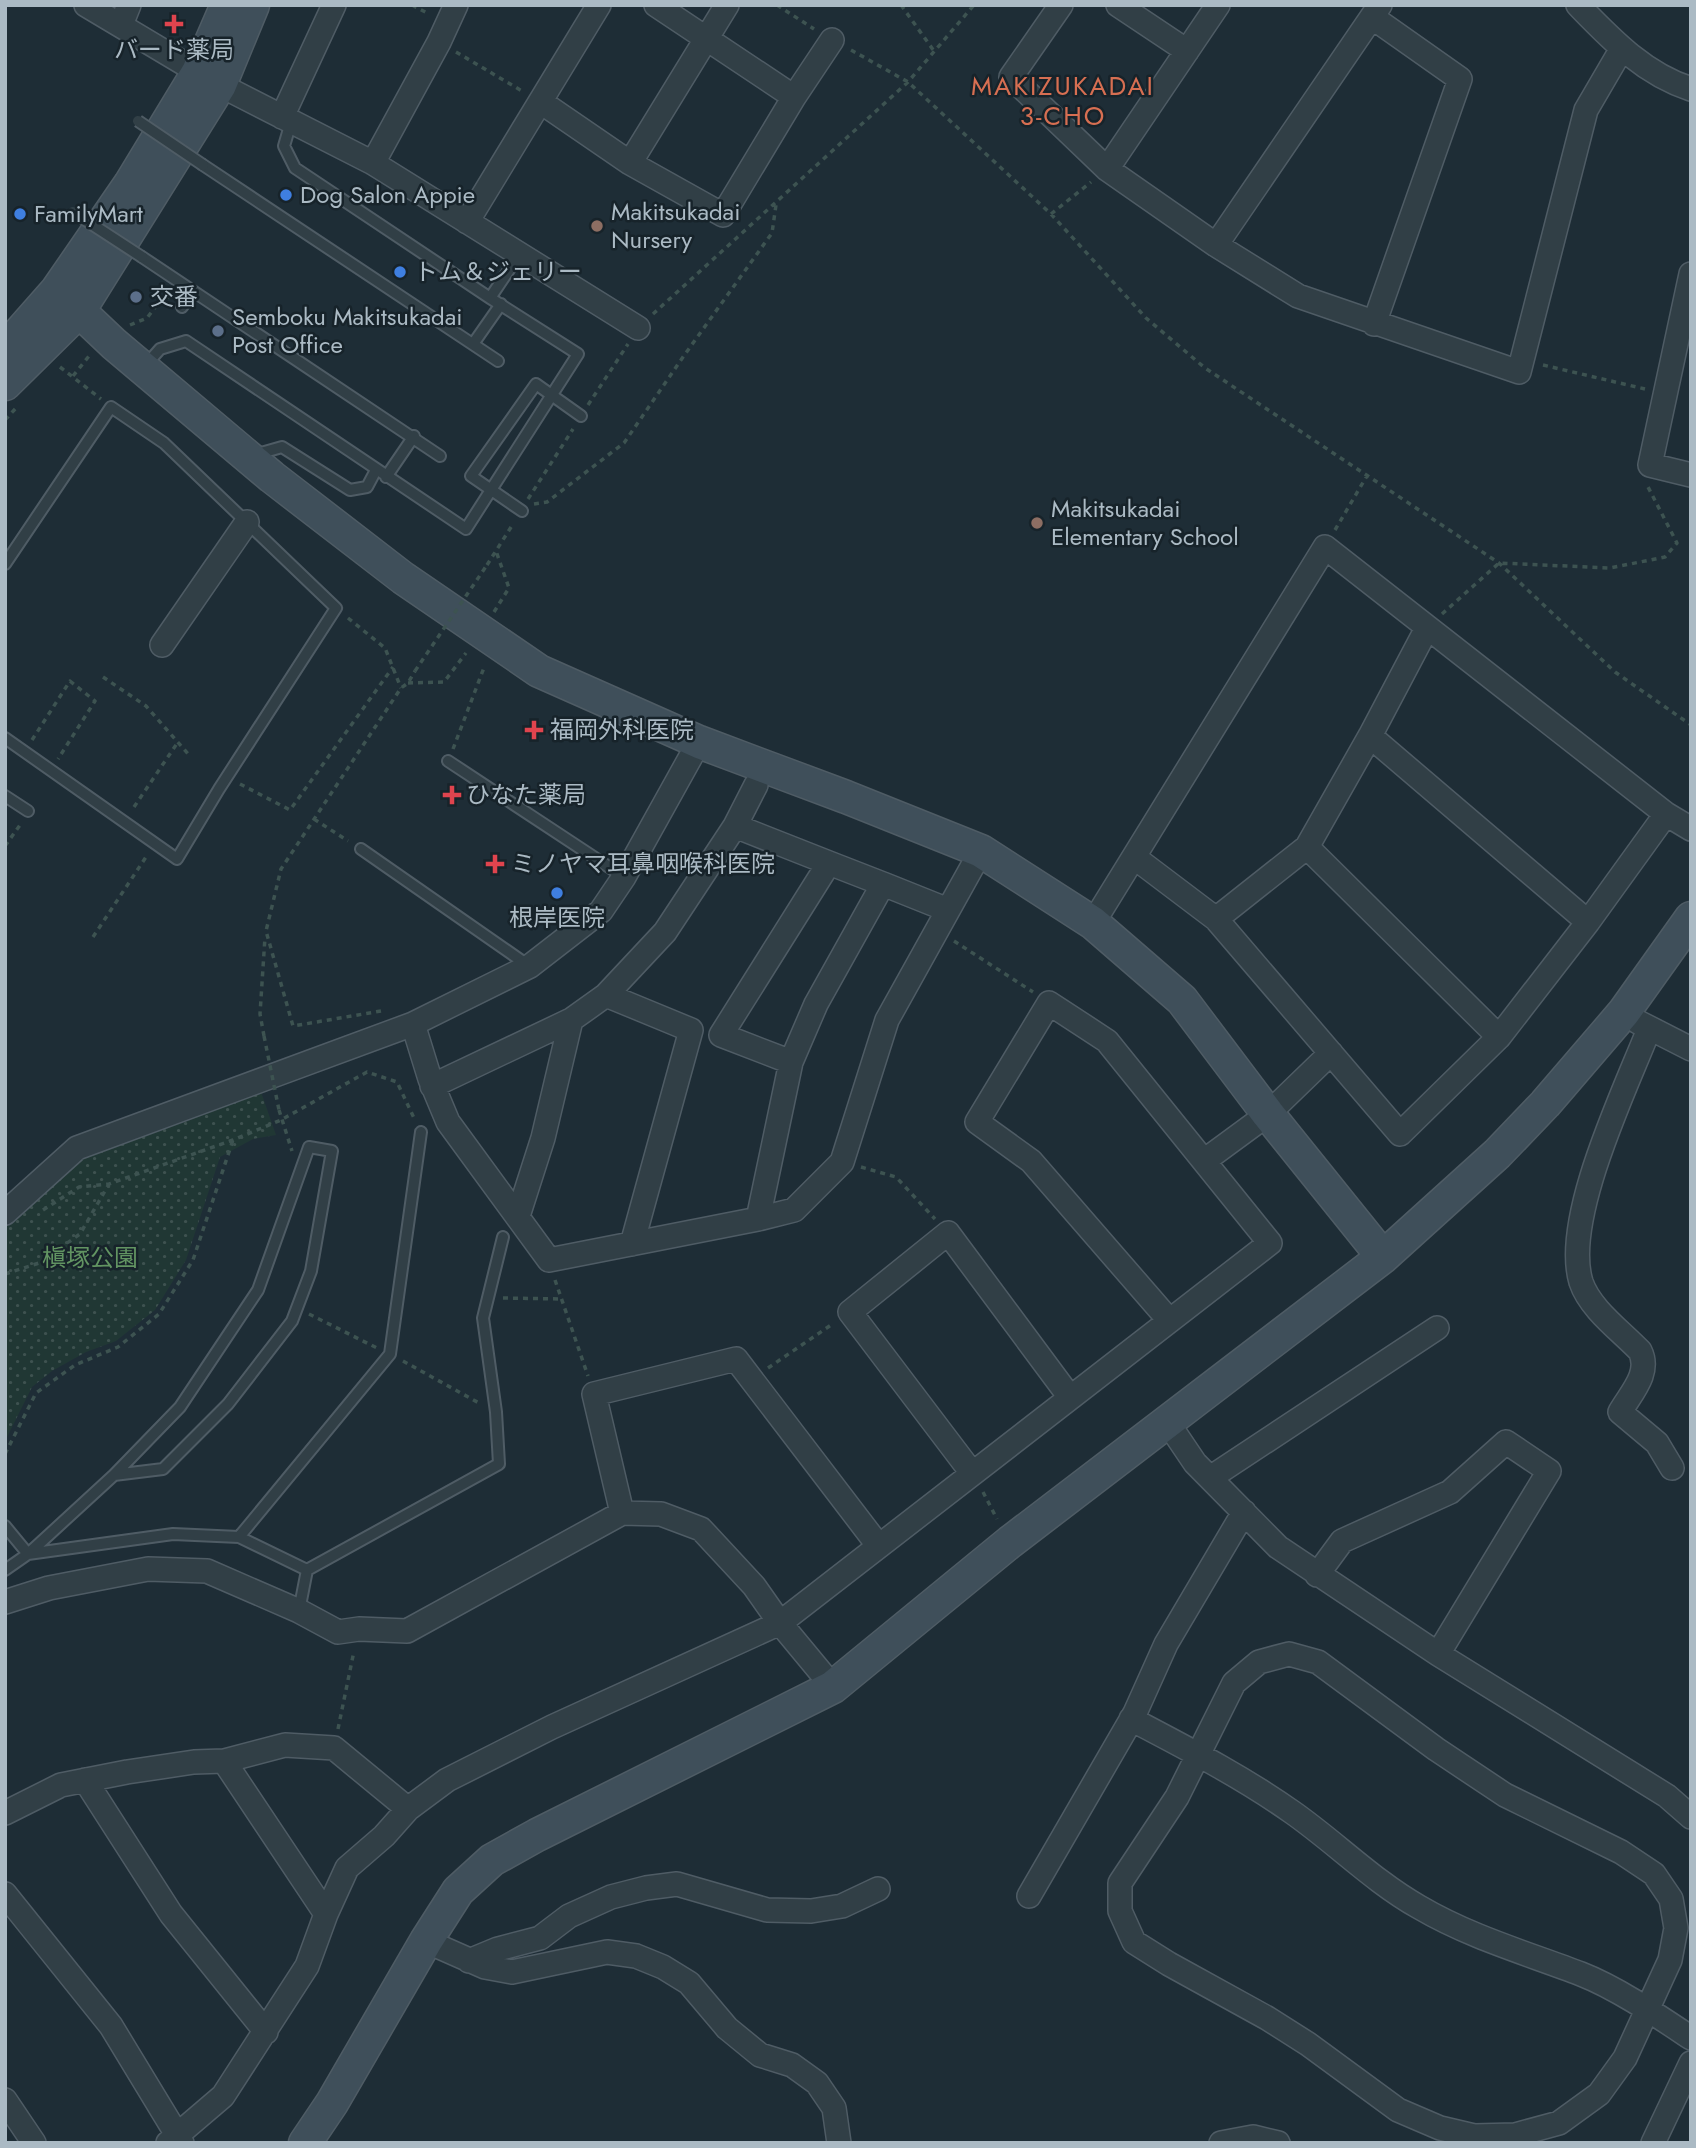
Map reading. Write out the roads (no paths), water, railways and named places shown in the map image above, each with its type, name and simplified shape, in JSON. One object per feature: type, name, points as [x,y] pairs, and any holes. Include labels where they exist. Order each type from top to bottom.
[{"type":"street","points":[[86,5],[125,15],[209,78],[373,163],[638,328]]},
{"type":"street","points":[[209,78],[227,5]]},
{"type":"street","points":[[14,393],[130,184],[209,78],[253,5]]},
{"type":"street","points":[[286,119],[334,5]]},
{"type":"street","points":[[373,163],[439,42],[456,5]]},
{"type":"street","points":[[467,222],[599,5]]},
{"type":"street","points":[[656,5],[794,97]]},
{"type":"street","points":[[630,163],[727,5]]},
{"type":"street","points":[[1061,5],[1011,77],[1107,169],[1216,245],[1298,296],[1519,372],[1586,110],[1621,50]]},
{"type":"street","points":[[1118,5],[1187,51]]},
{"type":"street","points":[[1107,169],[1217,5]]},
{"type":"street","points":[[1578,5],[1621,50],[1670,82],[1691,89]]},
{"type":"street","points":[[1216,245],[1376,11],[1460,79],[1374,324]]},
{"type":"street","points":[[541,102],[630,163],[723,215],[794,97],[832,40]]},
{"type":"street","points":[[1691,274],[1650,464],[1691,475]]},
{"type":"street","points":[[68,300],[247,456],[402,579],[539,671],[699,742],[981,851],[1093,923],[1181,1000],[1383,1257]]},
{"type":"street","points":[[5,349],[68,300]]},
{"type":"street","points":[[162,645],[247,522]]},
{"type":"street","points":[[1093,923],[1325,547],[1666,814],[1691,829]]},
{"type":"street","points":[[1216,919],[1307,847],[1427,628]]},
{"type":"street","points":[[1370,736],[1588,922]]},
{"type":"street","points":[[5,1213],[77,1148],[412,1024],[530,966],[601,911],[624,877],[699,742]]},
{"type":"street","points":[[432,1086],[571,1020],[606,995],[665,932],[735,826],[756,785]]},
{"type":"street","points":[[1134,857],[1216,919],[1400,1134],[1499,1037],[1588,922],[1666,814]]},
{"type":"street","points":[[735,826],[883,884],[943,920]]},
{"type":"street","points":[[1307,847],[1499,1037]]},
{"type":"street","points":[[412,1024],[432,1086],[448,1122],[549,1260],[794,1210],[842,1162],[887,1020],[981,851]]},
{"type":"street","points":[[721,1035],[829,863]]},
{"type":"street","points":[[758,1219],[791,1062],[816,1004],[883,884]]},
{"type":"street","points":[[1672,1468],[1657,1443],[1619,1412],[1644,1372],[1645,1360],[1640,1351],[1589,1299],[1581,1281],[1578,1254],[1586,1195],[1637,1021],[1691,918]]},
{"type":"street","points":[[606,995],[691,1030],[721,1035],[791,1062]]},
{"type":"street","points":[[5,1894],[111,2026],[176,2140],[223,2096],[307,1966],[347,1868],[384,1836],[408,1809],[447,1780],[552,1727],[780,1623],[1069,1396],[1170,1320],[1270,1243],[1107,1041],[1049,1003],[977,1122],[1031,1161],[1170,1320]]},
{"type":"street","points":[[519,1216],[543,1138],[571,1020]]},
{"type":"street","points":[[1637,1021],[1691,1049]]},
{"type":"street","points":[[304,2143],[332,2103],[458,1891],[492,1860],[833,1687],[1010,1542],[1383,1257],[1497,1154],[1545,1104],[1637,1021]]},
{"type":"street","points":[[632,1244],[691,1030]]},
{"type":"street","points":[[1204,1161],[1268,1114],[1331,1053]]},
{"type":"street","points":[[972,1472],[850,1312],[948,1233],[1069,1396]]},
{"type":"street","points":[[1210,1478],[1437,1328]]},
{"type":"street","points":[[622,1513],[594,1394],[736,1359],[878,1545]]},
{"type":"street","points":[[1168,1423],[1195,1463],[1279,1547],[1438,1654],[1667,1796],[1691,1817]]},
{"type":"street","points":[[1317,1575],[1342,1541],[1450,1492],[1506,1442],[1549,1471],[1438,1654]]},
{"type":"street","points":[[5,1602],[49,1588],[148,1569],[207,1571],[299,1611],[338,1632],[359,1629],[407,1631],[622,1513],[660,1514],[701,1529],[754,1586],[780,1623],[833,1687]]},
{"type":"street","points":[[1030,1896],[1131,1719],[1166,1644],[1244,1513]]},
{"type":"street","points":[[1289,1654],[1318,1662],[1436,1749],[1505,1794],[1621,1852],[1654,1874],[1671,1899],[1676,1928],[1670,1960],[1647,2010],[1625,2057],[1599,2094],[1559,2123],[1515,2135],[1474,2136],[1440,2128],[1398,2110],[1287,2031],[1170,1965],[1135,1942],[1120,1911],[1120,1884],[1177,1797],[1234,1683],[1259,1662],[1289,1654]]},
{"type":"street","points":[[1131,1719],[1255,1787],[1294,1813],[1368,1872],[1418,1907],[1466,1931],[1584,1975],[1691,2038]]},
{"type":"street","points":[[5,1813],[61,1785],[167,1766],[224,1761],[285,1745],[334,1748],[408,1809]]},
{"type":"street","points":[[224,1761],[326,1914]]},
{"type":"street","points":[[85,1780],[171,1914],[265,2032]]},
{"type":"street","points":[[468,1961],[498,1948],[540,1938],[569,1916],[611,1896],[646,1888],[677,1884],[766,1910],[811,1912],[842,1906],[878,1889]]},
{"type":"street","points":[[426,1941],[468,1961],[512,1972],[607,1952],[636,1956],[663,1967],[689,1983],[727,2028],[760,2055],[792,2065],[817,2083],[834,2108],[839,2143]]},
{"type":"street","points":[[1653,2143],[1691,2063]]},
{"type":"street","points":[[5,2100],[34,2143]]},
{"type":"street","points":[[1221,2143],[1253,2137],[1278,2143]]},
{"type":"lane","points":[[143,368],[160,349],[186,341],[466,529],[578,354],[295,168],[284,146],[286,119]]},
{"type":"lane","points":[[138,121],[498,361]]},
{"type":"lane","points":[[74,212],[414,436],[440,456]]},
{"type":"lane","points":[[473,344],[519,255]]},
{"type":"lane","points":[[182,307],[192,291]]},
{"type":"lane","points":[[522,510],[471,476],[536,384],[581,416]]},
{"type":"lane","points":[[5,564],[111,407],[164,443],[336,608],[177,859],[5,738]]},
{"type":"lane","points":[[386,477],[414,436]]},
{"type":"lane","points":[[247,456],[282,447],[350,489],[367,486],[376,470]]},
{"type":"lane","points":[[448,761],[624,877]]},
{"type":"lane","points":[[5,796],[28,811]]},
{"type":"lane","points":[[361,849],[530,966]]},
{"type":"lane","points":[[239,1537],[390,1354],[421,1132]]},
{"type":"lane","points":[[5,1570],[28,1554],[114,1475],[180,1407],[258,1290],[309,1147],[332,1151],[311,1271],[292,1321],[228,1404],[163,1469],[114,1475]]},
{"type":"lane","points":[[307,1570],[499,1464],[496,1412],[483,1318],[503,1237]]},
{"type":"lane","points":[[5,1526],[28,1554]]},
{"type":"lane","points":[[28,1554],[173,1534],[239,1537],[307,1570]]},
{"type":"lane","points":[[299,1611],[307,1570]]},
{"type":"place","name":"バード薬局","points":[[174,24]]},
{"type":"place","name":"Dog Salon Appie","points":[[286,195]]},
{"type":"place","name":"FamilyMart","points":[[20,214]]},
{"type":"place","name":"Makitsukadai Nursery","points":[[597,226]]},
{"type":"place","name":"トム＆ジェリー","points":[[400,272]]},
{"type":"place","name":"交番","points":[[136,297]]},
{"type":"place","name":"Semboku Makitsukadai Post Office","points":[[218,331]]},
{"type":"place","name":"Makitsukadai Elementary School","points":[[1037,523]]},
{"type":"place","name":"福岡外科医院","points":[[534,730]]},
{"type":"place","name":"ひなた薬局","points":[[452,795]]},
{"type":"place","name":"ミノヤマ耳鼻咽喉科医院","points":[[495,864]]},
{"type":"place","name":"根岸医院","points":[[557,893]]},
{"type":"district","name":"MAKIZUKADAI 3-CHO","points":[[1063,101]]},
{"type":"park label","name":"槇塚公園","points":[[90,1258]]}]
